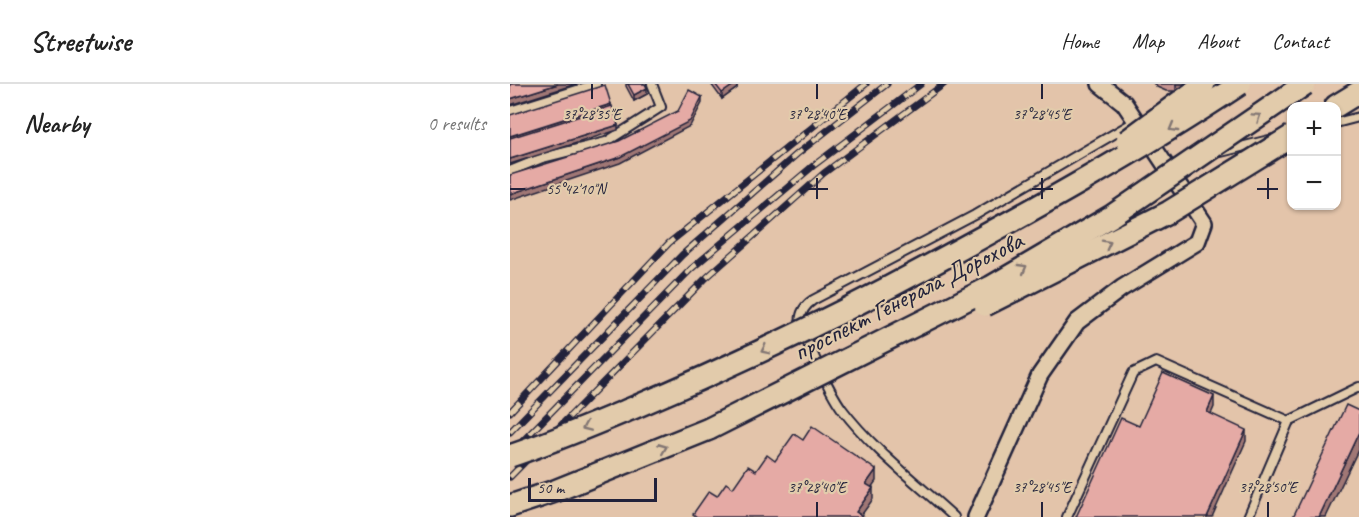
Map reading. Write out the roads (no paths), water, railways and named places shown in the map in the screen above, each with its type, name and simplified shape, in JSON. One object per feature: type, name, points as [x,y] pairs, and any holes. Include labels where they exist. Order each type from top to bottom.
[{"type":"main road","points":[[1058,195],[1204,84]]},
{"type":"main road","name":"проспект Генерала Дорохова","points":[[510,456],[568,435],[709,376],[843,312],[1058,195],[1182,123],[1240,84]]},
{"type":"main road","name":"проспект Генерала Дорохова","points":[[510,506],[555,491],[709,429],[991,287],[1112,216],[1305,84]]},
{"type":"main road","points":[[1341,103],[1359,92]]},
{"type":"main road","points":[[709,429],[804,393],[1055,271],[1169,212],[1287,138]]},
{"type":"street","points":[[976,517],[1040,375],[1077,322],[1122,288],[1197,242],[1204,223],[1166,166],[1140,119],[1100,84]]},
{"type":"lane","points":[[510,111],[596,84]]},
{"type":"lane","points":[[510,171],[542,158],[606,142],[661,107],[652,84]]},
{"type":"lane","points":[[1153,110],[1192,84]]},
{"type":"lane","points":[[1341,122],[1359,117]]},
{"type":"lane","points":[[954,517],[863,434],[841,408],[829,389],[803,333],[801,314],[803,308],[813,300],[975,215],[1140,119]]},
{"type":"lane","points":[[1166,166],[1287,136]]},
{"type":"lane","points":[[1067,517],[1133,374],[1156,362],[1289,420]]},
{"type":"lane","points":[[1248,517],[1289,420],[1359,387]]},
{"type":"railway","points":[[510,412],[669,243],[866,84]]},
{"type":"railway","points":[[510,432],[682,255],[797,154],[887,84]]},
{"type":"railway","points":[[510,454],[691,269],[813,166],[921,84]]},
{"type":"railway","points":[[510,477],[705,279],[824,173],[944,84]]}]
